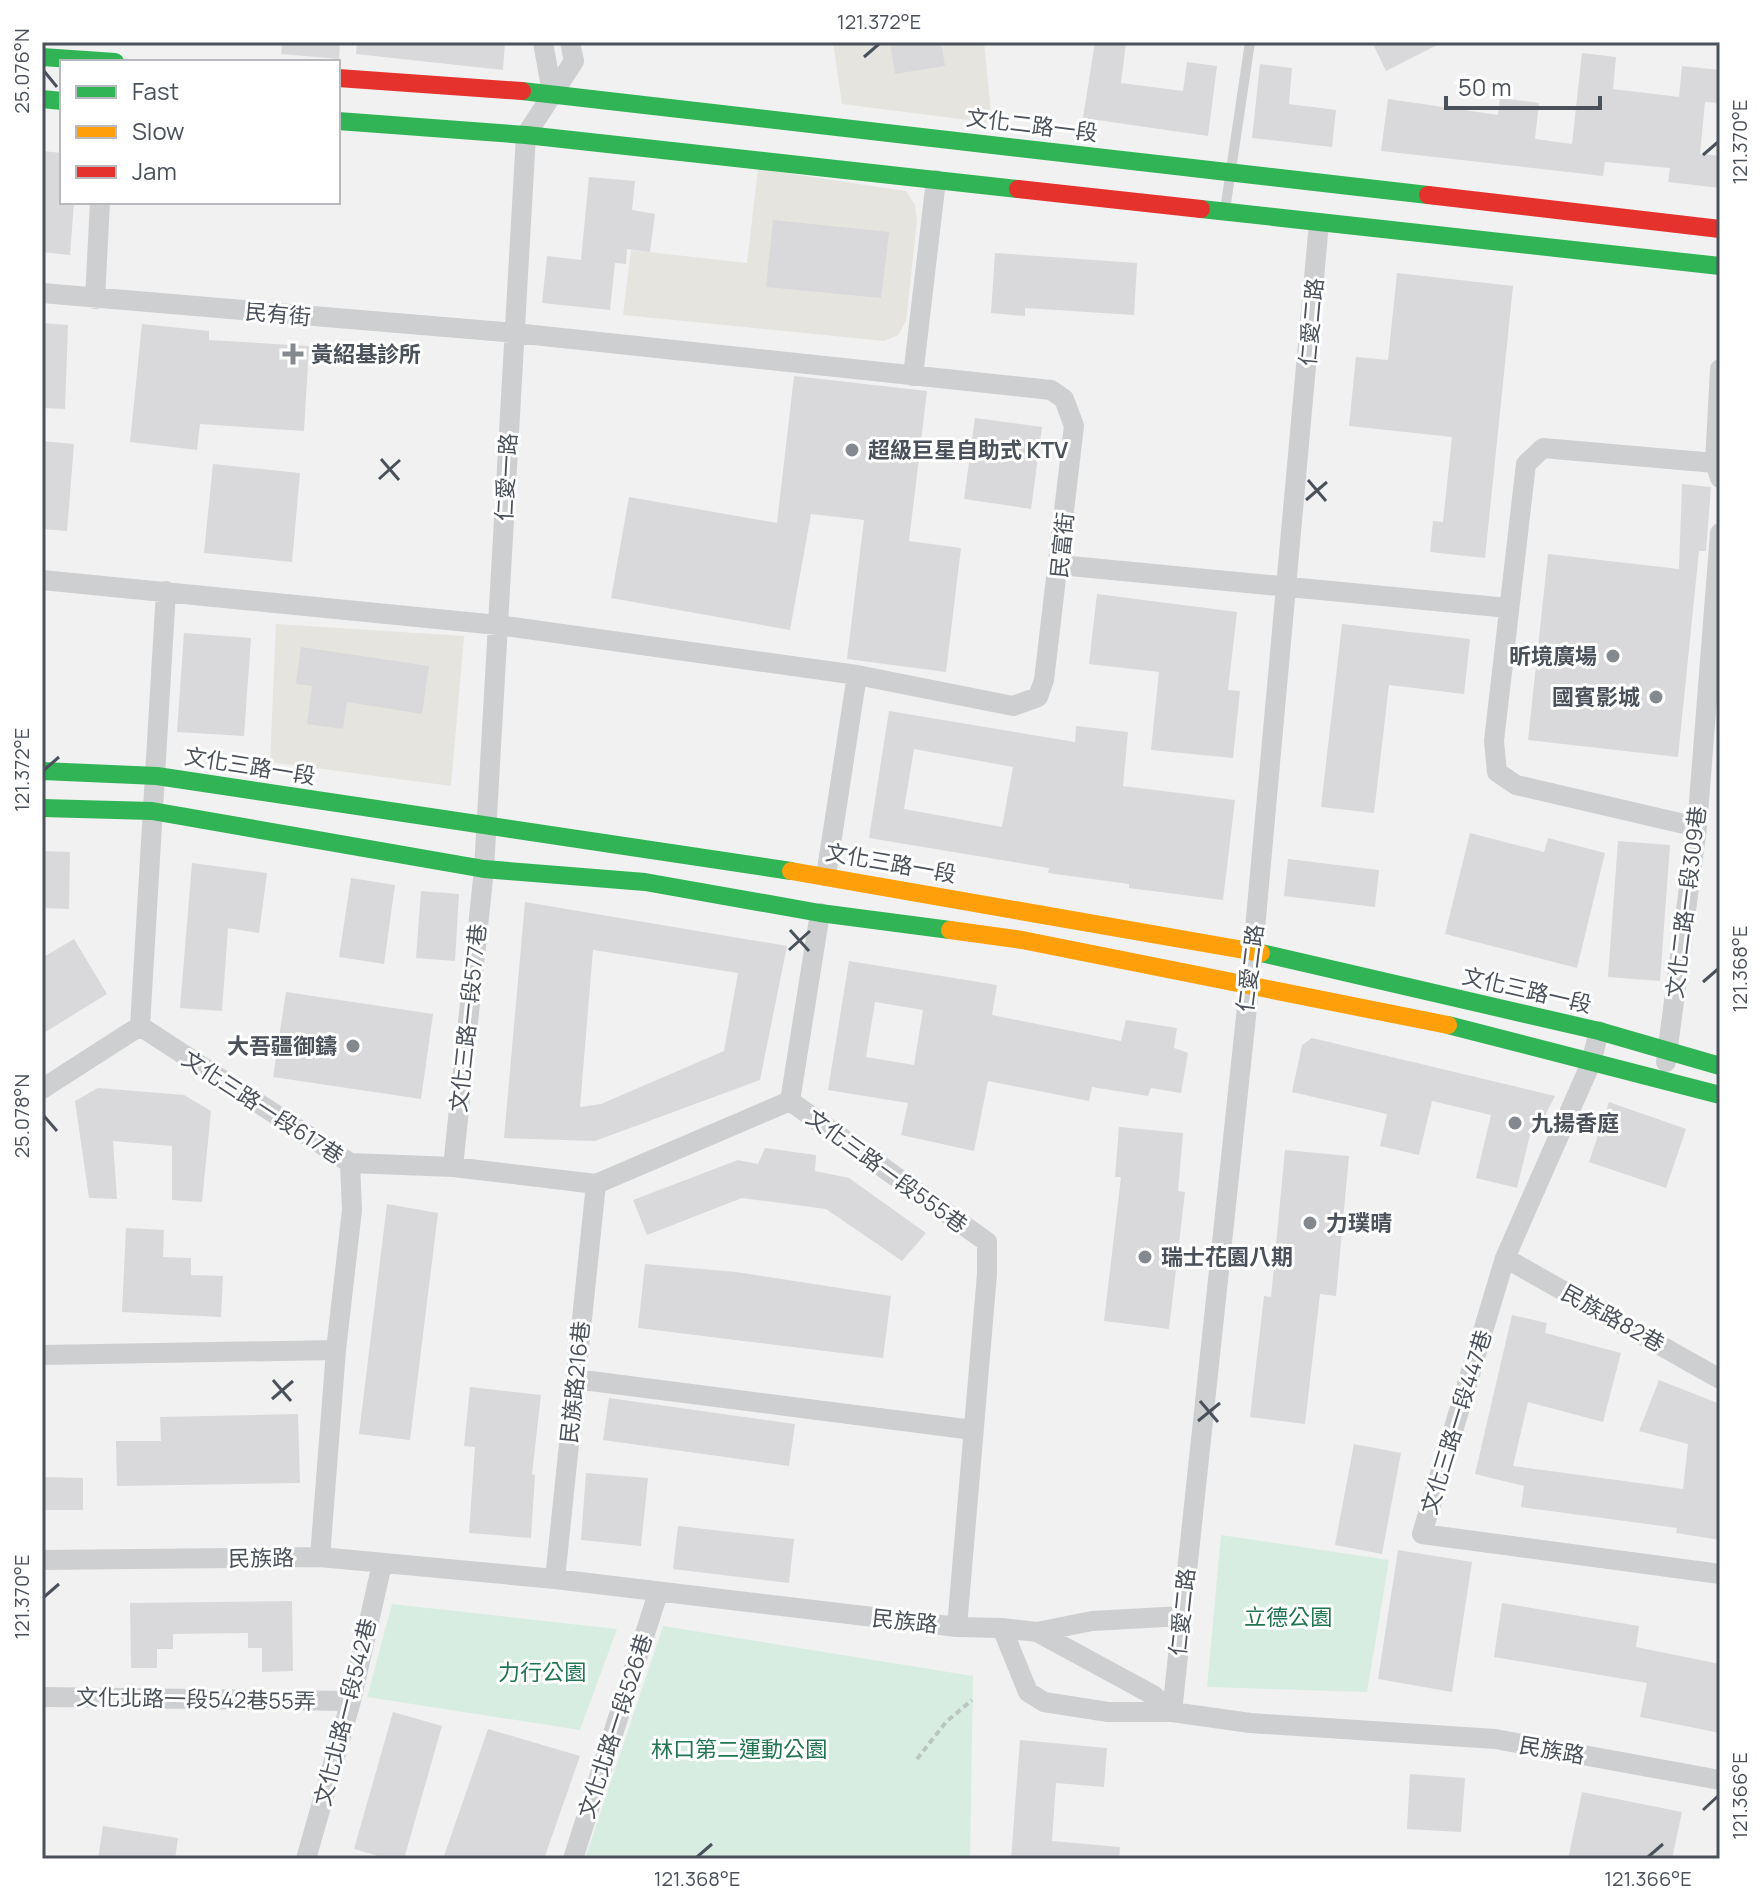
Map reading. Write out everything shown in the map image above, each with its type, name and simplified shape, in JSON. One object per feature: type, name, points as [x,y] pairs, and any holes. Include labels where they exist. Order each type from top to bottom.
[{"type":"street","points":[[543,42],[552,93]]},
{"type":"street","name":"仁愛一路","points":[[484,869],[526,135],[574,61],[570,42]]},
{"type":"street","points":[[42,57],[86,60]]},
{"type":"street","name":"文化二路一段","points":[[340,78],[552,93],[1720,229]]},
{"type":"street","points":[[340,121],[526,135],[1720,266]]},
{"type":"street","points":[[913,376],[936,180]]},
{"type":"street","points":[[95,299],[100,204]]},
{"type":"street","name":"仁愛二路","points":[[1172,1712],[1253,951],[1289,585],[1319,223]]},
{"type":"street","name":"民有街","points":[[42,293],[515,333]]},
{"type":"street","name":"民富街","points":[[498,625],[857,675],[1013,706],[1038,697],[1048,659],[1074,426],[1064,399],[1051,390],[515,333]]},
{"type":"street","points":[[1697,827],[1516,785],[1497,772],[1494,741],[1526,464],[1543,448],[1718,470],[1720,369]]},
{"type":"street","name":"文化二路一段309巷","points":[[1662,1079],[1697,827],[1720,533]]},
{"type":"street","points":[[1060,565],[1508,608]]},
{"type":"street","points":[[42,580],[498,625]]},
{"type":"street","points":[[42,1089],[140,1026],[166,591]]},
{"type":"street","points":[[826,876],[857,675]]},
{"type":"street","name":"文化三路一段","points":[[42,771],[157,776],[826,876],[1253,951],[1599,1031],[1720,1066]]},
{"type":"street","points":[[42,808],[152,811],[484,869],[645,882],[820,913],[1022,940],[1407,1014],[1720,1095]]},
{"type":"street","name":"文化三路一段577巷","points":[[453,1167],[484,869]]},
{"type":"street","name":"文化三路一段555巷","points":[[790,1101],[820,913]]},
{"type":"street","name":"文化三路一段617巷","points":[[140,1026],[350,1163],[352,1210],[336,1350],[320,1557]]},
{"type":"street","name":"文化三路一段447巷","points":[[1599,1031],[1591,1063],[1505,1258],[1422,1534],[1720,1574]]},
{"type":"street","name":"文化三路一段555巷","points":[[596,1184],[790,1101]]},
{"type":"street","name":"文化三路一段555巷","points":[[790,1101],[987,1242],[987,1274],[957,1627]]},
{"type":"street","points":[[350,1163],[453,1167],[596,1184]]},
{"type":"street","name":"民族路216巷","points":[[555,1579],[596,1184]]},
{"type":"street","name":"民族路82巷","points":[[1505,1258],[1720,1379]]},
{"type":"street","points":[[42,1355],[336,1350]]},
{"type":"street","points":[[575,1379],[973,1430]]},
{"type":"street","name":"民族路","points":[[42,1560],[320,1557],[555,1579],[957,1627],[1002,1628],[1028,1692],[1044,1702],[1108,1712],[1172,1712],[1250,1723],[1495,1739],[1720,1780]]},
{"type":"street","name":"文化北路一段542巷","points":[[306,1859],[351,1701],[382,1564]]},
{"type":"street","name":"文化北路一段526巷","points":[[573,1859],[658,1593]]},
{"type":"street","points":[[1002,1628],[1037,1632],[1092,1621],[1182,1616]]},
{"type":"street","points":[[1037,1632],[1153,1695],[1172,1712]]},
{"type":"street","name":"文化北路一段542巷55弄","points":[[42,1697],[351,1701]]},
{"type":"lane","points":[[1224,212],[1250,42]]},
{"type":"path","points":[[917,1759],[946,1722],[972,1700]]},
{"type":"shaded area","points":[[833,42],[984,42],[992,123],[842,104]]},
{"type":"shaded area","points":[[758,169],[906,191],[915,205],[917,221],[906,321],[898,335],[884,341],[623,315],[631,250],[747,263]]},
{"type":"shaded area","points":[[276,624],[464,636],[451,786],[270,762]]},
{"type":"green space","name":"立德公園","points":[[1221,1535],[1389,1560],[1367,1692],[1207,1687]]},
{"type":"green space","name":"力行公園","points":[[392,1604],[617,1629],[580,1730],[367,1697]]},
{"type":"green space","name":"林口第二運動公園","points":[[663,1626],[973,1676],[970,1859],[585,1859]]},
{"type":"building","points":[[282,42],[340,42],[339,59],[281,54]]},
{"type":"building","points":[[357,42],[505,42],[503,70],[356,54]]},
{"type":"building","points":[[890,42],[941,42],[945,66],[895,74]]},
{"type":"building","points":[[1095,42],[1126,42],[1121,83],[1183,91],[1187,62],[1217,66],[1208,136],[1083,118]]},
{"type":"building","points":[[1372,42],[1443,42],[1386,71]]},
{"type":"building","points":[[1582,53],[1616,57],[1613,89],[1679,97],[1682,66],[1720,70],[1720,103],[1705,102],[1700,154],[1720,156],[1720,188],[1668,182],[1670,168],[1605,162],[1603,176],[1381,151],[1388,99],[1498,115],[1500,98],[1539,103],[1535,139],[1572,144]]},
{"type":"building","points":[[1260,64],[1292,68],[1289,104],[1336,110],[1332,147],[1252,138]]},
{"type":"building","points":[[42,151],[60,153],[60,204],[74,204],[70,255],[42,252]]},
{"type":"building","points":[[589,177],[635,181],[632,210],[655,214],[650,252],[627,249],[626,264],[615,263],[610,310],[542,303],[547,256],[581,260]]},
{"type":"building","points":[[773,220],[889,232],[881,298],[766,287]]},
{"type":"building","points":[[995,253],[1137,263],[1134,315],[1025,308],[1025,316],[991,313]]},
{"type":"building","points":[[1397,273],[1513,286],[1485,558],[1430,552],[1433,521],[1443,522],[1452,437],[1349,426],[1356,357],[1388,360]]},
{"type":"building","points":[[42,323],[68,325],[65,409],[42,408]]},
{"type":"building","points":[[142,324],[209,331],[209,340],[309,346],[304,431],[200,424],[197,450],[130,442]]},
{"type":"building","points":[[794,376],[927,391],[909,541],[961,548],[946,672],[847,659],[864,520],[811,514],[790,630],[611,598],[629,497],[777,523]]},
{"type":"building","points":[[975,418],[1042,427],[1031,509],[964,499]]},
{"type":"building","points":[[42,441],[74,444],[67,531],[42,529]]},
{"type":"building","points":[[213,464],[300,473],[292,562],[204,553]]},
{"type":"building","name":"昕境廣場","points":[[1682,484],[1711,487],[1706,551],[1699,551],[1678,757],[1528,740],[1548,554],[1679,569]]},
{"type":"building","points":[[1097,594],[1237,612],[1228,690],[1240,691],[1233,758],[1151,750],[1159,672],[1089,664]]},
{"type":"building","points":[[1342,624],[1470,639],[1464,694],[1389,685],[1374,813],[1321,807]]},
{"type":"building","points":[[184,633],[251,638],[244,736],[177,732]]},
{"type":"building","points":[[301,647],[429,666],[422,714],[347,702],[343,729],[307,724],[312,686],[296,684]]},
{"type":"building","points":[[889,711],[1075,742],[1076,726],[1128,732],[1123,786],[1235,800],[1223,900],[1129,888],[1129,884],[1048,873],[1049,868],[869,838]],"holes":[[[914,749],[1013,767],[1002,827],[904,809]]]},
{"type":"building","points":[[1470,833],[1544,852],[1548,838],[1605,853],[1577,968],[1445,934]]},
{"type":"building","points":[[1618,841],[1670,845],[1660,981],[1608,977]]},
{"type":"building","points":[[42,851],[70,852],[69,909],[42,908]]},
{"type":"building","points":[[1288,859],[1379,870],[1375,907],[1284,896]]},
{"type":"building","points":[[192,863],[267,873],[259,933],[228,928],[222,1011],[180,1008]]},
{"type":"building","points":[[351,878],[395,885],[384,964],[339,957]]},
{"type":"building","points":[[421,891],[459,894],[455,961],[416,958]]},
{"type":"building","points":[[525,902],[787,946],[760,1080],[595,1141],[504,1138]],"holes":[[[593,950],[738,973],[724,1051],[601,1104],[580,1107]]]},
{"type":"building","points":[[74,939],[107,994],[42,1034],[42,958]]},
{"type":"building","points":[[849,961],[997,985],[992,1015],[1121,1041],[1126,1020],[1177,1028],[1174,1048],[1188,1053],[1181,1093],[1151,1088],[1148,1096],[1092,1087],[1089,1101],[988,1081],[974,1151],[901,1135],[908,1103],[828,1090]],"holes":[[[875,1002],[923,1010],[914,1065],[866,1057]]]},
{"type":"building","name":"大吾疆御鑄","points":[[286,992],[433,1014],[421,1099],[273,1077]]},
{"type":"building","name":"九揚香庭","points":[[1312,1038],[1555,1096],[1536,1133],[1531,1131],[1517,1188],[1476,1178],[1491,1115],[1432,1101],[1419,1155],[1380,1146],[1387,1114],[1292,1092],[1302,1045]]},
{"type":"building","points":[[98,1088],[184,1095],[211,1111],[202,1202],[172,1200],[172,1146],[113,1141],[117,1199],[89,1198],[75,1101]]},
{"type":"building","points":[[1609,1102],[1686,1129],[1666,1188],[1589,1162]]},
{"type":"building","name":"瑞士花園八期","points":[[1119,1127],[1183,1133],[1178,1191],[1185,1192],[1169,1329],[1104,1321],[1121,1177],[1115,1177]]},
{"type":"building","points":[[765,1148],[816,1155],[815,1171],[849,1178],[926,1233],[902,1261],[826,1209],[742,1198],[647,1235],[633,1200],[738,1160],[758,1164]]},
{"type":"building","points":[[1285,1150],[1349,1156],[1336,1296],[1320,1294],[1305,1424],[1250,1417],[1264,1296],[1271,1297]]},
{"type":"building","points":[[387,1204],[438,1213],[410,1440],[359,1434]]},
{"type":"building","points":[[126,1228],[164,1230],[163,1257],[191,1258],[191,1275],[223,1276],[221,1317],[122,1312]]},
{"type":"building","points":[[645,1264],[736,1272],[891,1296],[883,1358],[638,1328]]},
{"type":"building","points":[[1512,1315],[1547,1323],[1545,1333],[1621,1353],[1603,1422],[1528,1402],[1513,1466],[1683,1489],[1688,1444],[1639,1431],[1659,1380],[1720,1404],[1720,1540],[1676,1533],[1677,1528],[1521,1507],[1524,1486],[1475,1474]]},
{"type":"building","points":[[470,1387],[541,1395],[532,1474],[535,1475],[531,1538],[469,1533],[475,1447],[464,1446]]},
{"type":"building","points":[[609,1398],[795,1424],[789,1466],[603,1440]]},
{"type":"building","points":[[298,1414],[300,1483],[117,1486],[116,1441],[161,1441],[160,1417]]},
{"type":"building","points":[[1354,1444],[1401,1453],[1382,1554],[1335,1545]]},
{"type":"building","points":[[586,1473],[648,1478],[641,1546],[581,1540]]},
{"type":"building","points":[[42,1477],[83,1478],[83,1510],[42,1510]]},
{"type":"building","points":[[678,1526],[794,1539],[789,1583],[673,1569]]},
{"type":"building","points":[[1398,1550],[1472,1562],[1452,1692],[1378,1679]]},
{"type":"building","points":[[292,1601],[293,1671],[262,1672],[262,1648],[248,1648],[248,1633],[173,1634],[173,1649],[157,1649],[157,1668],[131,1668],[130,1603]]},
{"type":"building","points":[[1502,1603],[1639,1626],[1636,1647],[1720,1664],[1720,1733],[1640,1717],[1647,1683],[1494,1657]]},
{"type":"building","points":[[393,1712],[442,1726],[404,1859],[389,1859],[354,1849]]},
{"type":"building","points":[[488,1729],[580,1756],[544,1859],[443,1859]]},
{"type":"building","points":[[1020,1740],[1107,1748],[1104,1787],[1056,1783],[1052,1841],[1120,1847],[1119,1859],[1011,1859]]},
{"type":"building","points":[[1410,1774],[1465,1778],[1461,1832],[1407,1829]]},
{"type":"building","points":[[1582,1792],[1682,1812],[1672,1859],[1568,1859]]},
{"type":"building","points":[[103,1826],[178,1838],[175,1859],[98,1859]]},
{"type":"traffic: fast","points":[[42,57],[86,60]]},
{"type":"traffic: fast","points":[[522,91],[1428,195]]},
{"type":"traffic: fast","points":[[42,99],[60,101]]},
{"type":"traffic: fast","points":[[340,121],[526,135],[1018,189]]},
{"type":"traffic: fast","points":[[1201,209],[1720,266]]},
{"type":"traffic: fast","points":[[42,771],[157,776],[791,871]]},
{"type":"traffic: fast","points":[[42,808],[152,811],[484,869],[645,882],[820,913],[950,930]]},
{"type":"traffic: fast","points":[[1261,953],[1599,1031],[1720,1066]]},
{"type":"traffic: fast","points":[[1448,1025],[1720,1095]]},
{"type":"traffic: slow","points":[[791,871],[1261,953]]},
{"type":"traffic: slow","points":[[950,930],[1022,940],[1448,1025]]},
{"type":"traffic: jam","points":[[340,78],[522,91]]},
{"type":"traffic: jam","points":[[1018,189],[1201,209]]},
{"type":"traffic: jam","points":[[1428,195],[1720,229]]},
{"type":"place","name":"黃紹基診所","points":[[293,354]]},
{"type":"place","name":"超級巨星自助式 KTV","points":[[852,450]]},
{"type":"place","name":"昕境廣場","points":[[1613,656]]},
{"type":"place","name":"國賓影城","points":[[1656,697]]},
{"type":"place","name":"大吾疆御鑄","points":[[353,1046]]},
{"type":"place","name":"九揚香庭","points":[[1515,1123]]},
{"type":"place","name":"力璞晴","points":[[1310,1223]]},
{"type":"place","name":"瑞士花園八期","points":[[1145,1257]]}]
